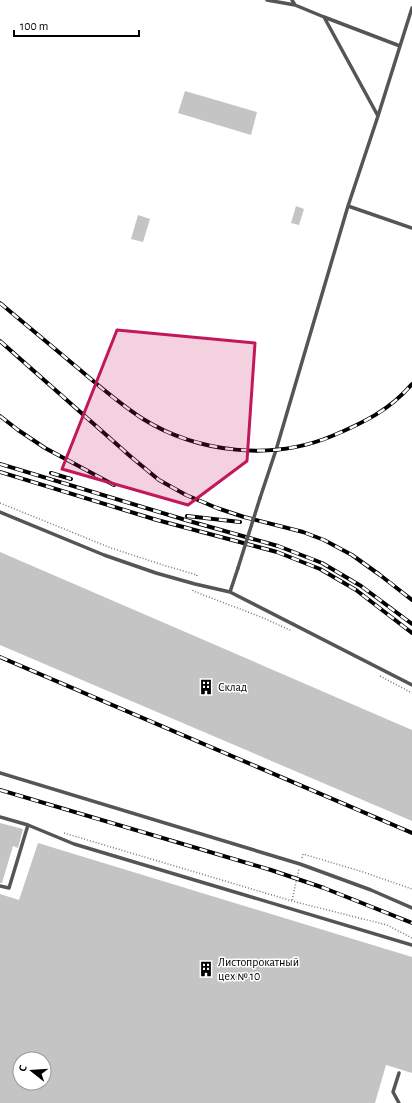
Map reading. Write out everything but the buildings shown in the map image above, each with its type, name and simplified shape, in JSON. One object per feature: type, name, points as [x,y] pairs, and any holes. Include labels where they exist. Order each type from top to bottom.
[{"type":"lane","points":[[267,0],[295,5],[400,46]]},
{"type":"lane","points":[[292,0],[295,5]]},
{"type":"lane","points":[[230,592],[276,450],[348,206],[412,8]]},
{"type":"lane","points":[[324,17],[378,116]]},
{"type":"lane","points":[[348,206],[412,228]]},
{"type":"lane","points":[[0,512],[104,555],[156,573],[230,592],[412,685]]},
{"type":"lane","points":[[0,773],[300,864],[371,890],[412,908]]},
{"type":"lane","points":[[0,817],[28,825],[74,844],[412,945]]},
{"type":"lane","points":[[0,886],[9,888],[28,825]]},
{"type":"lane","points":[[399,1073],[393,1092],[399,1103]]},
{"type":"path","points":[[58,831],[292,901],[387,925],[412,938]]},
{"type":"path","points":[[292,901],[303,854],[363,872],[412,889]]},
{"type":"highlighted area","points":[[117,330],[255,343],[247,461],[188,505],[62,469]]},
{"type":"railway","points":[[0,303],[102,389],[143,419],[164,431],[187,440],[211,446],[236,450],[260,451],[285,449],[309,444],[332,436],[365,421],[395,401],[412,384]]},
{"type":"railway","points":[[0,341],[159,480],[186,495],[217,508],[244,517],[303,532],[324,540],[352,555],[412,600]]},
{"type":"railway","points":[[0,416],[45,448],[114,485]]},
{"type":"railway","points":[[0,464],[189,521],[278,546],[322,563],[361,586],[412,624]]},
{"type":"railway","points":[[0,472],[157,520],[277,552],[320,569],[356,590],[412,633]]},
{"type":"railway","points":[[51,473],[71,479]]},
{"type":"railway","points":[[187,516],[240,522]]},
{"type":"railway","points":[[0,657],[412,833]]},
{"type":"railway","points":[[0,790],[271,870],[324,888],[412,923]]},
{"type":"place","name":"Склад","points":[[206,687]]},
{"type":"place","name":"Листопрокатный цех № 10","points":[[206,969]]}]
